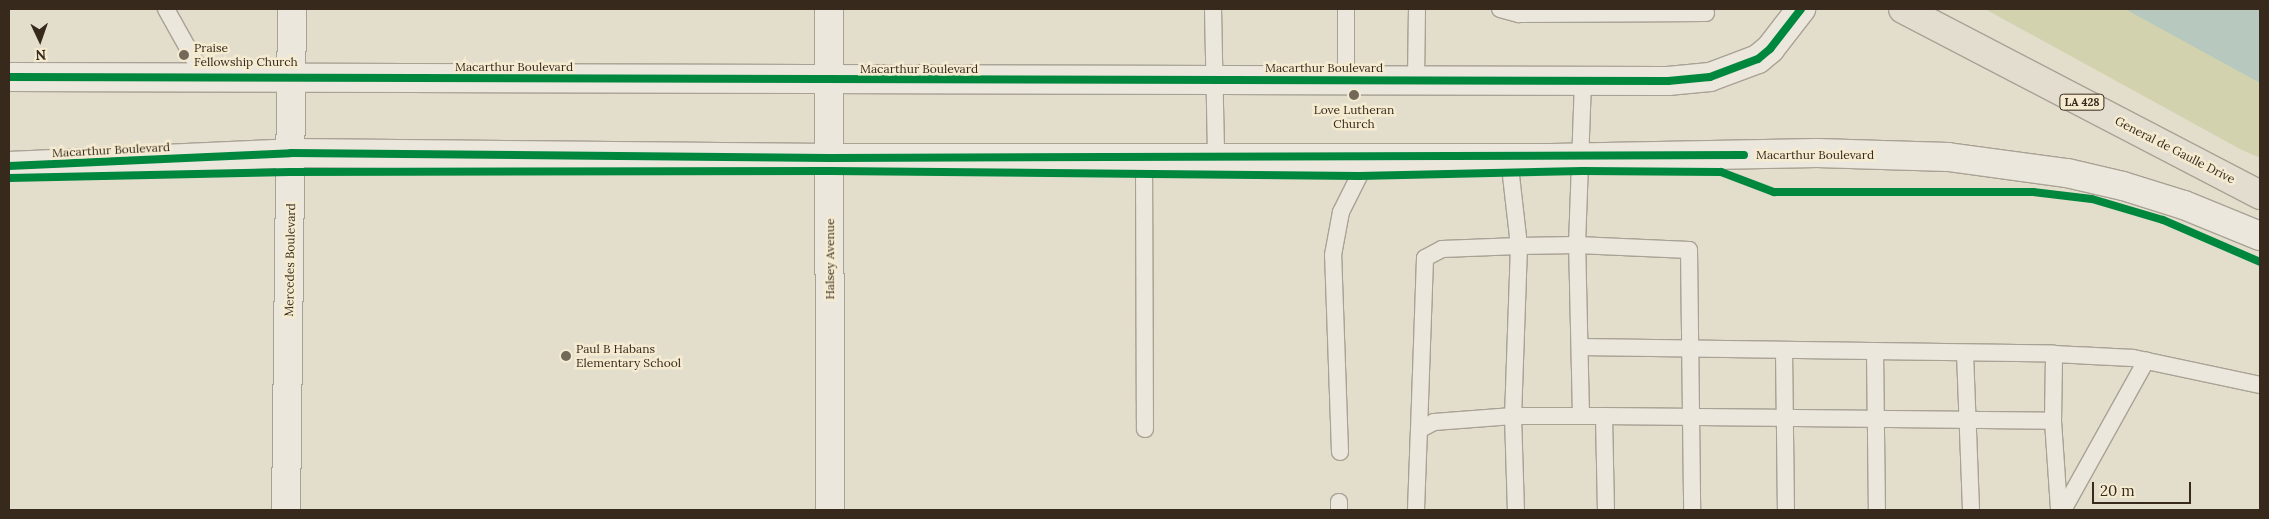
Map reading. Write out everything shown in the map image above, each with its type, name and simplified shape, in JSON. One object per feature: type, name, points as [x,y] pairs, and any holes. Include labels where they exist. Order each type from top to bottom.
[{"type":"main road","name":"General de Gaulle Drive","points":[[1903,9],[2260,195]]},
{"type":"street","name":"Mercedes Boulevard","points":[[286,510],[292,9]]},
{"type":"street","name":"Halsey Avenue","points":[[829,9],[830,510]]},
{"type":"street","name":"Macarthur Boulevard","points":[[9,76],[830,80],[1583,79],[1668,81],[1710,77],[1740,68],[1770,49],[1801,9]]},
{"type":"street","name":"Macarthur Boulevard","points":[[9,166],[291,153],[830,158],[1508,158],[1817,153],[1948,157],[2067,174],[2123,186],[2184,205],[2260,236]]},
{"type":"lane","points":[[166,9],[204,77]]},
{"type":"lane","points":[[1213,9],[1216,158]]},
{"type":"lane","points":[[1346,9],[1346,79]]},
{"type":"lane","points":[[1416,80],[1417,9]]},
{"type":"lane","points":[[1500,9],[1519,14],[1706,13]]},
{"type":"lane","points":[[1581,416],[1577,245],[1582,157],[1583,79]]},
{"type":"lane","points":[[1144,157],[1145,429]]},
{"type":"lane","points":[[1340,452],[1333,255],[1341,212],[1368,158]]},
{"type":"lane","points":[[1508,158],[1519,246],[1514,416],[1516,510]]},
{"type":"lane","points":[[1416,510],[1425,258],[1442,248],[1577,245],[1689,250],[1692,348],[1692,510]]},
{"type":"lane","points":[[1580,347],[2054,354],[2146,360],[2260,385]]},
{"type":"lane","points":[[1784,350],[1783,417],[1786,510]]},
{"type":"lane","points":[[1875,351],[1876,510]]},
{"type":"lane","points":[[1965,353],[1971,510]]},
{"type":"lane","points":[[2054,354],[2053,421],[2059,510]]},
{"type":"lane","points":[[2063,510],[2146,360]]},
{"type":"lane","points":[[1420,430],[1434,422],[1514,416],[1874,418],[1967,422],[2053,421]]},
{"type":"lane","points":[[1604,416],[1606,510]]},
{"type":"green space","points":[[1985,9],[2260,9],[2260,158],[2240,149]]},
{"type":"shaded area","points":[[2125,9],[2260,9],[2260,83]]},
{"type":"cycle path","points":[[9,77],[1668,81],[1710,77],[1758,59],[1770,49],[1801,9]]},
{"type":"cycle path","points":[[9,166],[291,153],[830,158],[1744,155]]},
{"type":"cycle path","points":[[9,178],[290,172],[830,171],[1359,176],[1582,171],[1721,172],[1774,192],[2033,192],[2092,199],[2163,220],[2260,262]]},
{"type":"place","name":"Praise Fellowship Church","points":[[184,55]]},
{"type":"place","name":"Love Lutheran Church","points":[[1354,95]]},
{"type":"place","name":"Paul B Habans Elementary School","points":[[566,356]]}]
